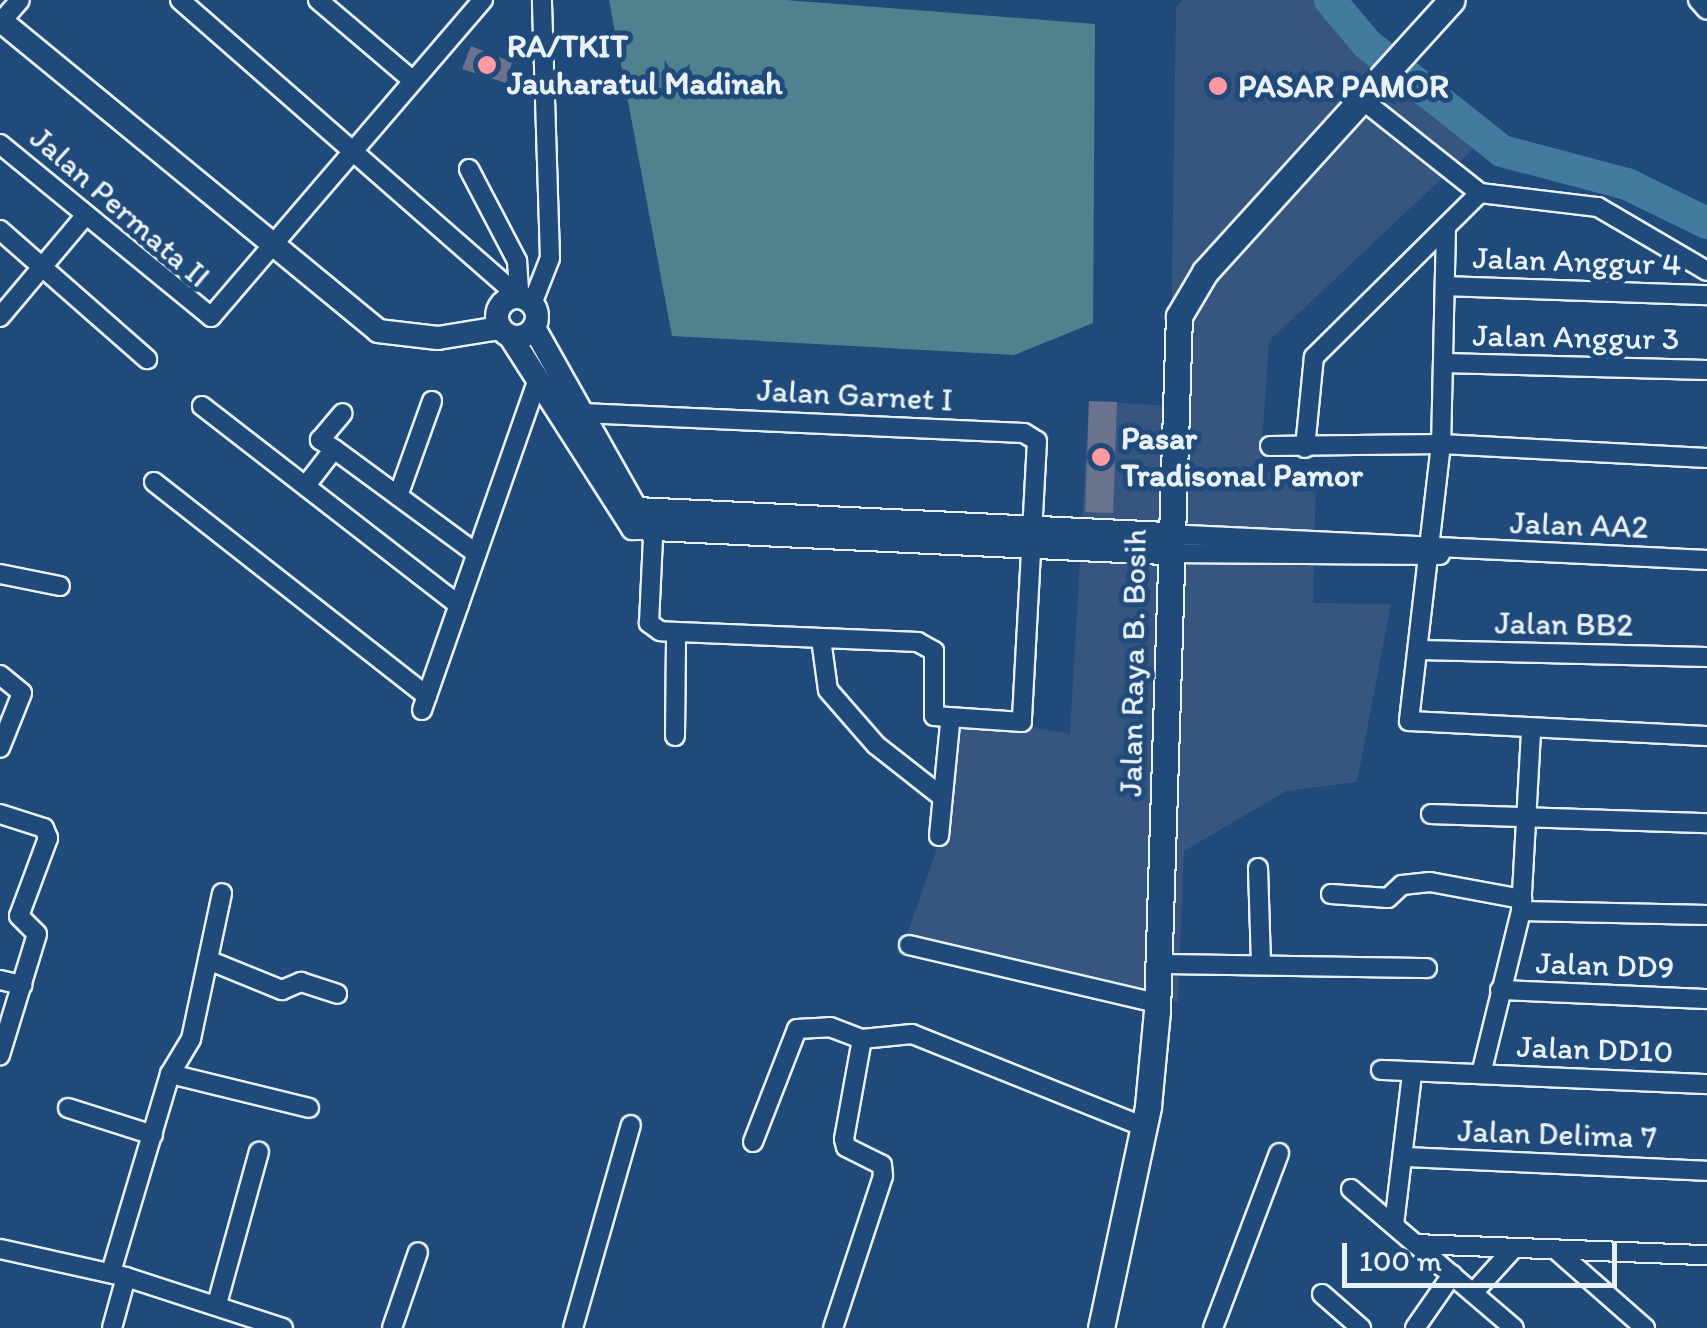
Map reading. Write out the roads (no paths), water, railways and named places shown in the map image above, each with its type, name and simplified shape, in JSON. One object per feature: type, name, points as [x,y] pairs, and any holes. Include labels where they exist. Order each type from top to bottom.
[{"type":"main road","name":"Jalan Raya B. Bosih","points":[[1101,1328],[1144,1127],[1157,1003],[1166,544],[1180,316],[1205,272],[1364,102],[1452,0]]},
{"type":"street","points":[[180,0],[352,148],[526,306]]},
{"type":"street","points":[[318,0],[412,80]]},
{"type":"street","points":[[5,13],[141,128],[384,321],[503,327],[526,306],[550,258],[542,0]]},
{"type":"street","points":[[1698,0],[1707,10]]},
{"type":"street","name":"Jalan Permata II","points":[[0,144],[201,316],[220,313],[475,3]]},
{"type":"street","points":[[1364,102],[1480,193],[1598,207],[1707,271]]},
{"type":"street","points":[[469,169],[517,261],[526,306],[636,510],[654,522]]},
{"type":"street","points":[[1304,448],[1314,356],[1480,193]]},
{"type":"street","points":[[0,317],[85,216]]},
{"type":"street","points":[[1446,227],[1441,444],[1413,726],[1707,736]]},
{"type":"street","points":[[0,230],[147,360]]},
{"type":"street","name":"Jalan Anggur 4","points":[[1445,286],[1707,296]]},
{"type":"street","points":[[526,306],[508,300],[503,327],[624,524],[654,522],[1430,552]]},
{"type":"street","name":"Jalan Anggur 3","points":[[1442,363],[1707,370]]},
{"type":"street","points":[[154,482],[424,703],[538,379]]},
{"type":"street","points":[[398,496],[432,402]]},
{"type":"street","points":[[202,406],[459,605]]},
{"type":"street","name":"Jalan Garnet I","points":[[582,412],[1024,433],[1040,449],[1038,536],[1022,722],[950,723]]},
{"type":"street","points":[[343,413],[320,440],[476,554]]},
{"type":"street","points":[[1270,446],[1441,444],[1707,458]]},
{"type":"street","points":[[306,484],[334,449]]},
{"type":"street","points":[[654,522],[649,623],[676,633],[928,644],[930,709],[950,723],[939,836]]},
{"type":"street","name":"Jalan AA2","points":[[1430,552],[1707,560]]},
{"type":"street","points":[[0,574],[60,586]]},
{"type":"street","points":[[675,736],[676,633]]},
{"type":"street","points":[[820,639],[828,690],[876,745],[942,797]]},
{"type":"street","name":"Jalan BB2","points":[[1419,650],[1707,657]]},
{"type":"street","points":[[0,675],[22,693],[0,748]]},
{"type":"street","points":[[1481,1074],[1522,905],[1530,818],[1531,732]]},
{"type":"street","points":[[0,814],[48,832],[19,916],[37,934],[0,1056]]},
{"type":"street","points":[[1431,814],[1707,823]]},
{"type":"street","points":[[1258,868],[1261,964]]},
{"type":"street","points":[[1331,894],[1388,898],[1402,885],[1430,882],[1522,905],[1707,915]]},
{"type":"street","points":[[112,1328],[119,1274],[153,1135],[170,1074],[191,1039],[222,894]]},
{"type":"street","points":[[909,945],[1157,1003]]},
{"type":"street","points":[[208,960],[282,990],[301,982],[337,994]]},
{"type":"street","points":[[1160,964],[1427,968]]},
{"type":"street","points":[[0,980],[22,986]]},
{"type":"street","name":"Jalan DD9","points":[[1500,990],[1707,999]]},
{"type":"street","points":[[753,1142],[798,1028],[818,1025],[862,1038],[912,1034],[1144,1127]]},
{"type":"street","points":[[834,1328],[883,1176],[882,1165],[844,1139],[862,1038]]},
{"type":"street","name":"Jalan DD10","points":[[1381,1070],[1707,1084]]},
{"type":"street","points":[[1394,1226],[1412,1073]]},
{"type":"street","points":[[170,1074],[309,1108]]},
{"type":"street","points":[[68,1108],[153,1135]]},
{"type":"street","points":[[573,1328],[632,1126]]},
{"type":"street","points":[[216,1304],[259,1152]]},
{"type":"street","points":[[1212,1328],[1278,1153]]},
{"type":"street","name":"Jalan Delima 7","points":[[1404,1158],[1707,1170]]},
{"type":"street","points":[[1351,1189],[1514,1328]]},
{"type":"street","points":[[1415,1244],[1706,1256]]},
{"type":"street","points":[[1474,1293],[1514,1248]]},
{"type":"street","points":[[0,1249],[119,1274],[283,1328]]},
{"type":"street","points":[[1555,1250],[1645,1328]]},
{"type":"street","points":[[392,1328],[418,1252]]},
{"type":"street","points":[[1415,1328],[1452,1275]]},
{"type":"street","points":[[1322,1294],[1361,1328]]},
{"type":"waterway","points":[[1330,0],[1367,44],[1502,151],[1627,184],[1707,223]]},
{"type":"place","name":"RA/TKIT Jauharatul Madinah","points":[[487,65]]},
{"type":"place","name":"PASAR PAMOR","points":[[1218,86]]},
{"type":"place","name":"Pasar Tradisonal Pamor","points":[[1101,457]]}]
